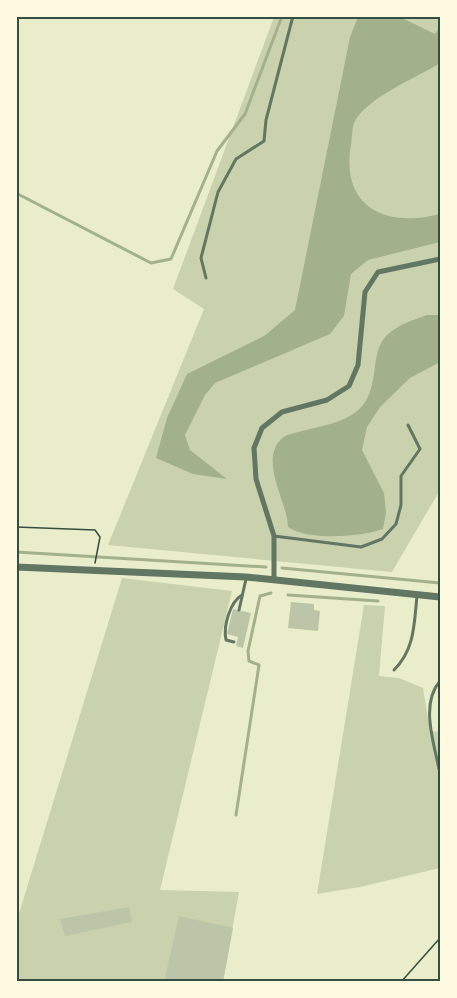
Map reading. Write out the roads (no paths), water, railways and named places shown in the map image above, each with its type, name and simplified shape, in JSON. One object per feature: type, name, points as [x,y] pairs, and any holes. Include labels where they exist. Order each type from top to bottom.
[{"type":"street","points":[[274,579],[274,536],[256,479],[254,448],[262,428],[282,412],[327,400],[349,387],[357,365],[365,292],[378,272],[441,259]]},
{"type":"street","points":[[16,567],[246,577],[441,597]]},
{"type":"lane","points":[[206,278],[201,258],[218,192],[236,159],[264,141],[266,120],[293,16]]},
{"type":"lane","points":[[274,536],[361,547],[382,539],[396,524],[401,505],[400,476],[420,449],[408,425]]},
{"type":"lane","points":[[239,610],[246,577]]},
{"type":"lane","points":[[234,642],[226,640],[225,634],[231,608],[236,599],[242,595]]},
{"type":"lane","points":[[394,670],[407,656],[418,595]]},
{"type":"lane","points":[[441,606],[441,627]]},
{"type":"lane","points":[[439,769],[430,731],[433,696],[441,681]]},
{"type":"waterway","points":[[16,193],[151,263],[171,259],[217,151],[245,114],[282,16]]},
{"type":"waterway","points":[[16,552],[266,567]]},
{"type":"waterway","points":[[282,568],[440,583]]},
{"type":"waterway","points":[[236,815],[259,665],[249,661],[248,651],[260,596],[271,593]]},
{"type":"waterway","points":[[288,595],[378,601]]}]
